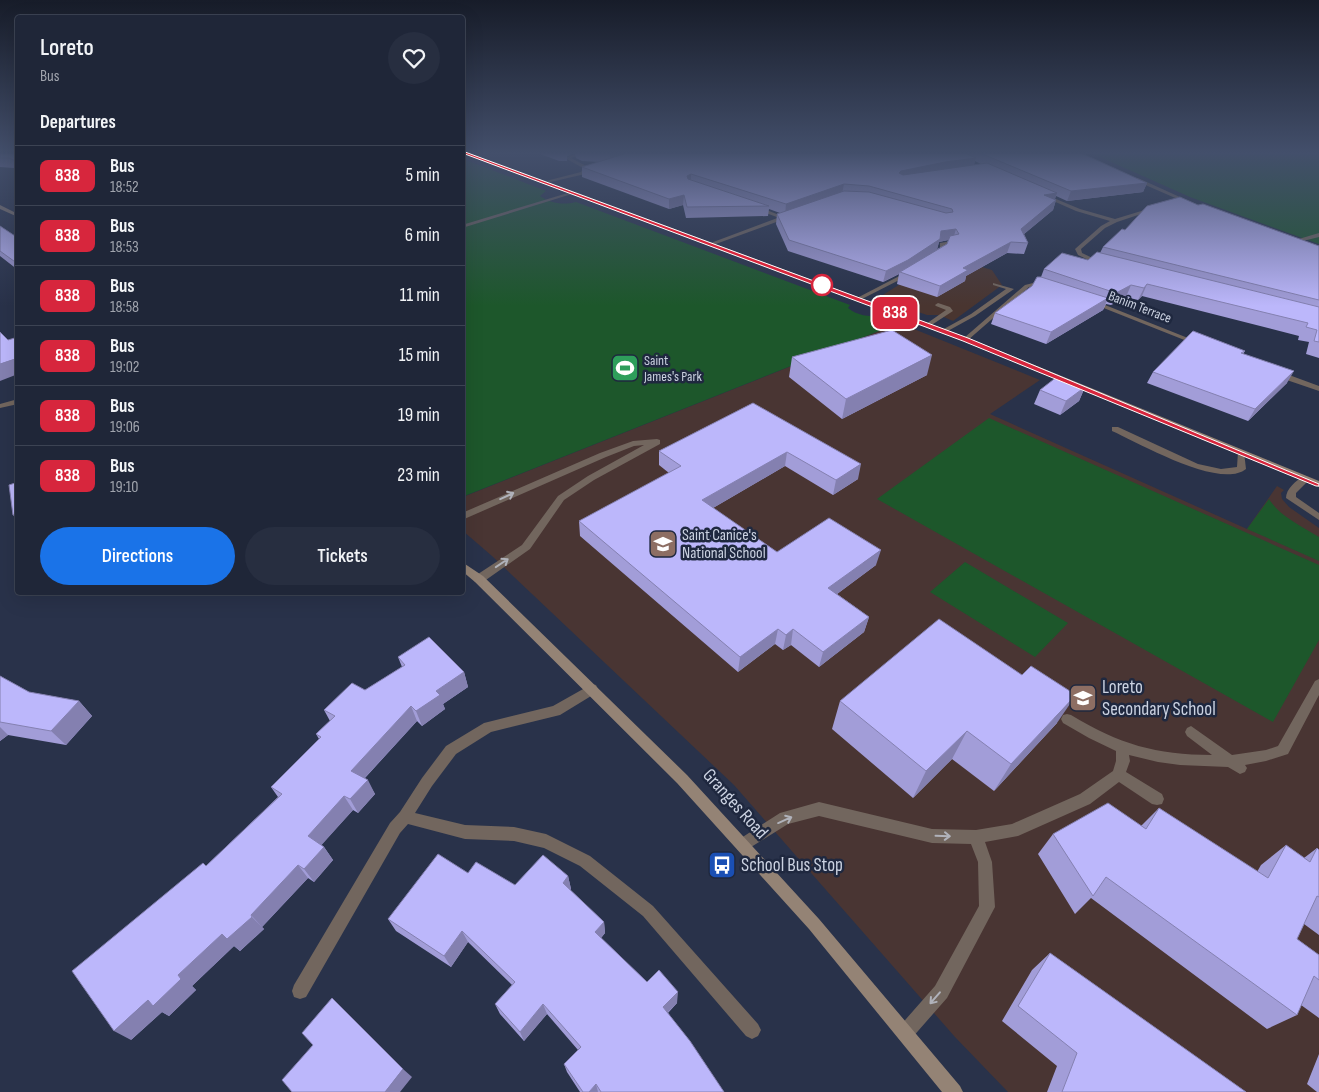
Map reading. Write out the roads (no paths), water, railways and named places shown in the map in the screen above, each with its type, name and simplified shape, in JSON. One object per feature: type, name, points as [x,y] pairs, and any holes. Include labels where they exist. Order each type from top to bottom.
[{"type":"main road","points":[[602,204],[966,339],[1242,454],[1319,484]]},
{"type":"main road","points":[[0,207],[15,214]]},
{"type":"main road","name":"Granges Road","points":[[465,567],[592,688],[744,845],[814,924],[954,1092]]},
{"type":"street","points":[[465,226],[537,204]]},
{"type":"street","points":[[1065,204],[1115,221]]},
{"type":"street","points":[[746,205],[784,218]]},
{"type":"street","points":[[1112,267],[1087,258],[1080,254],[1078,249],[1103,227],[1115,221],[1164,206]]},
{"type":"street","points":[[712,244],[794,214]]},
{"type":"street","points":[[1295,241],[1319,235]]},
{"type":"street","points":[[1286,238],[1303,244]]},
{"type":"street","points":[[925,263],[943,250],[942,244],[952,243]]},
{"type":"street","points":[[858,299],[916,268]]},
{"type":"street","points":[[944,331],[974,315],[1011,289],[995,284]]},
{"type":"street","points":[[966,339],[1027,286],[1037,284],[1048,287]]},
{"type":"street","name":"Banim Terrace","points":[[1089,301],[1206,346]]},
{"type":"street","points":[[928,325],[950,311],[948,308],[938,305]]},
{"type":"street","points":[[1268,370],[1319,389]]},
{"type":"street","points":[[0,406],[15,402]]},
{"type":"street","points":[[1116,429],[1195,466],[1221,472],[1242,469],[1242,454]]},
{"type":"street","points":[[465,516],[603,455],[633,444],[657,442],[591,478],[561,498],[526,547],[479,579]]},
{"type":"street","points":[[1305,478],[1291,492],[1291,498],[1319,517]]},
{"type":"street","points":[[1068,719],[1096,736],[1144,754],[1235,764],[1272,755],[1283,750],[1319,684]]},
{"type":"street","points":[[300,991],[395,828],[405,817],[427,782],[451,750],[488,727],[556,711],[592,688]]},
{"type":"street","points":[[1191,732],[1235,764]]},
{"type":"street","points":[[744,845],[785,818],[819,810],[932,836],[976,838],[1013,831],[1085,799],[1119,775],[1123,761],[1122,747]]},
{"type":"street","points":[[1119,775],[1157,799]]},
{"type":"street","points":[[405,817],[465,832],[514,834],[546,841],[584,861],[648,911],[752,1030]]},
{"type":"street","points":[[905,1033],[941,992],[987,907],[985,862],[976,838]]},
{"type":"place","name":"Saint James's Park","points":[[625,368]]},
{"type":"place","name":"Saint Canice's National School","points":[[663,544]]},
{"type":"place","name":"Loreto Secondary School","points":[[1083,698]]},
{"type":"place","name":"School Bus Stop","points":[[722,865]]}]
